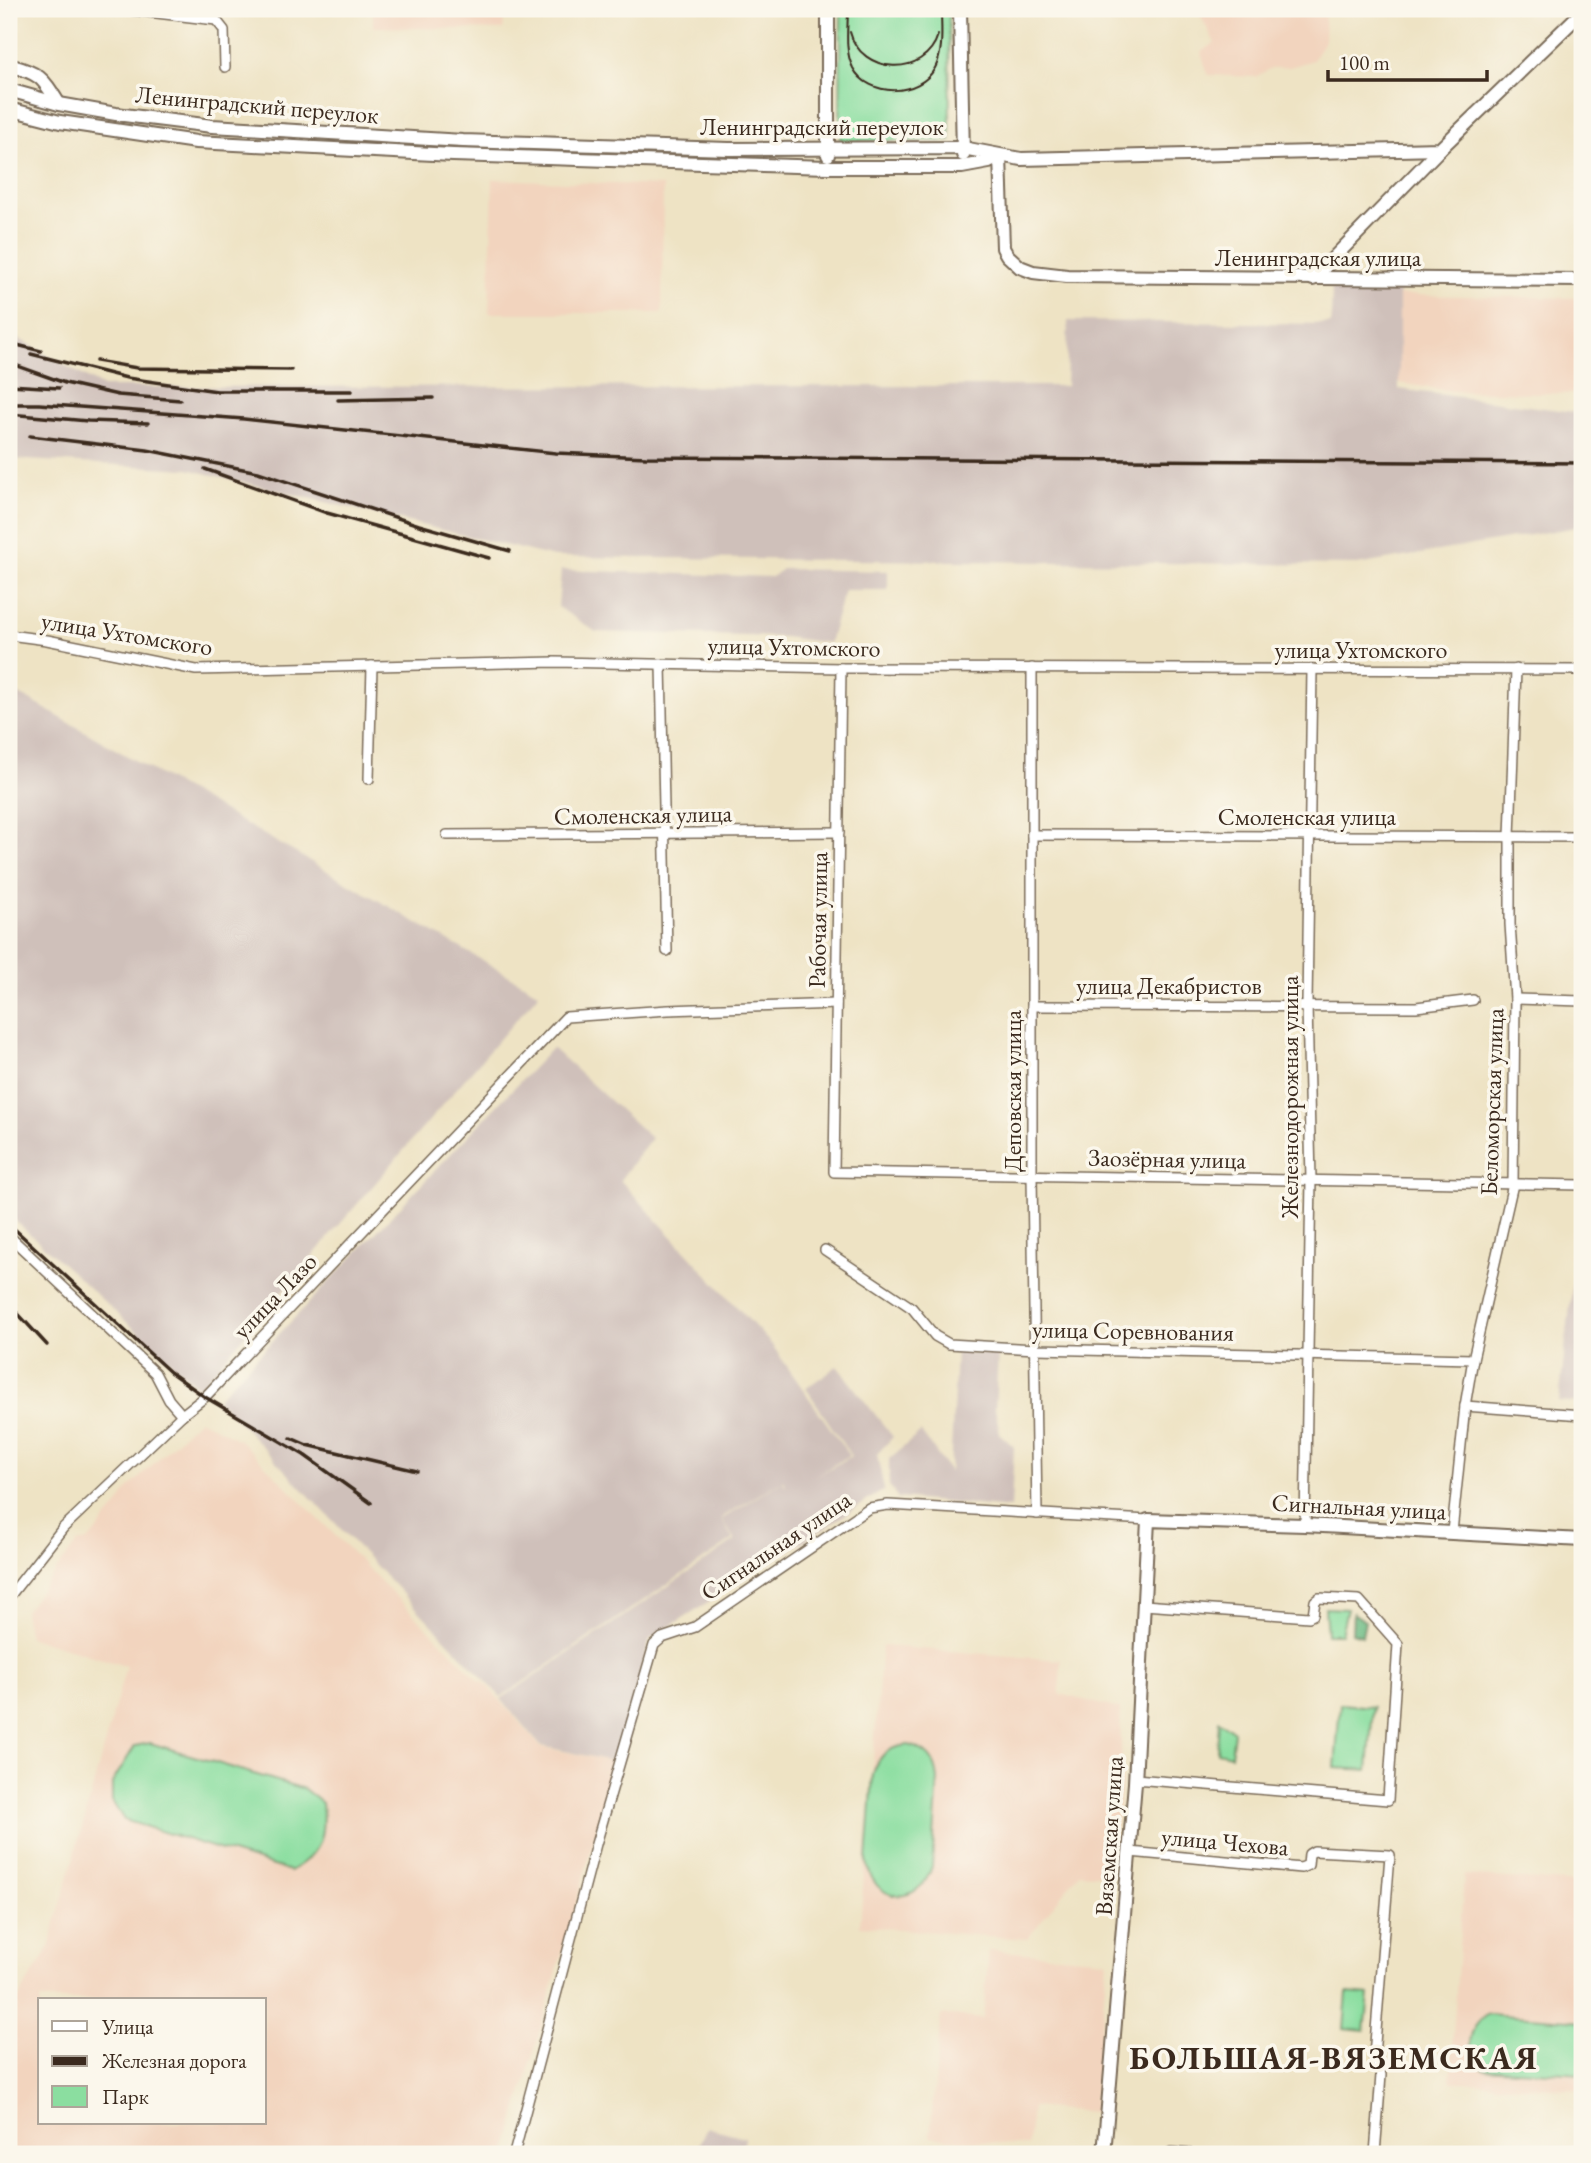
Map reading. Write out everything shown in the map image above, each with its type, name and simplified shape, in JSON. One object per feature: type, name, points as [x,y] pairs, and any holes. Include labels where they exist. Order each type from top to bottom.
[{"type":"main road","points":[[828,9],[828,167]]},
{"type":"main road","points":[[960,9],[962,167]]},
{"type":"main road","points":[[1313,279],[1440,149],[1582,12]]},
{"type":"main road","points":[[9,65],[39,76],[49,86],[59,104]]},
{"type":"main road","name":"Ленинградский переулок","points":[[9,90],[59,104],[212,126],[463,141],[743,149],[963,148],[1000,156],[1035,158],[1440,149]]},
{"type":"main road","name":"Ленинградский переулок","points":[[9,109],[60,122],[196,142],[453,155],[801,167],[962,167],[989,162],[1000,156]]},
{"type":"main road","name":"Ленинградская улица","points":[[1000,156],[1003,248],[1020,267],[1053,276],[1582,280]]},
{"type":"main road","name":"Сигнальная улица","points":[[1148,1520],[1305,1525],[1582,1540]]},
{"type":"main road","name":"Вяземская улица","points":[[1104,2154],[1130,1853],[1148,1520]]},
{"type":"street","points":[[122,9],[216,20],[224,30],[225,67]]},
{"type":"street","name":"улица Ухтомского","points":[[9,635],[196,670],[555,662],[841,668],[1582,670]]},
{"type":"street","points":[[661,664],[667,951]]},
{"type":"street","points":[[369,779],[372,666]]},
{"type":"street","name":"Рабочая улица","points":[[834,1172],[841,668]]},
{"type":"street","name":"Деповская улица","points":[[1032,668],[1032,1176],[1037,1514]]},
{"type":"street","name":"Железнодорожная улица","points":[[1305,1525],[1311,1180],[1307,1006],[1312,669]]},
{"type":"street","name":"Беломорская улица","points":[[1452,1532],[1465,1406],[1473,1359],[1513,1184],[1515,999],[1510,924],[1510,837],[1517,669]]},
{"type":"street","name":"Смоленская улица","points":[[447,835],[839,832]]},
{"type":"street","name":"Смоленская улица","points":[[1032,835],[1582,837]]},
{"type":"street","points":[[1515,999],[1582,1000]]},
{"type":"street","name":"улица Декабристов","points":[[1032,1006],[1416,1007],[1473,1000]]},
{"type":"street","name":"улица Лазо","points":[[9,1597],[63,1528],[182,1415],[205,1397],[566,1017],[836,1004]]},
{"type":"street","name":"Заозёрная улица","points":[[834,1172],[1582,1185]]},
{"type":"street","points":[[9,1236],[155,1373],[169,1400],[182,1415]]},
{"type":"street","name":"улица Соревнования","points":[[825,1250],[912,1308],[935,1336],[949,1344],[1036,1349],[1473,1359]]},
{"type":"street","points":[[1465,1406],[1582,1415]]},
{"type":"street","name":"Сигнальная улица","points":[[514,2154],[596,1844],[654,1645],[662,1638],[695,1627],[869,1508],[888,1505],[1148,1520]]},
{"type":"street","points":[[1135,1779],[1388,1800],[1398,1644],[1359,1600],[1319,1598],[1315,1601],[1313,1615],[1309,1617],[1144,1605]]},
{"type":"street","name":"улица Чехова","points":[[1130,1853],[1301,1868],[1308,1865],[1309,1854],[1314,1851],[1390,1855],[1374,2056],[1381,2075],[1375,2154]]},
{"type":"street","points":[[1167,2154],[1192,2154]]},
{"type":"shaded area","points":[[373,9],[505,9],[503,30],[373,27]]},
{"type":"shaded area","points":[[1250,9],[1325,9],[1324,41],[1313,60],[1290,67],[1271,68],[1256,77],[1208,75],[1201,52],[1215,43],[1198,11],[1249,13]]},
{"type":"shaded area","points":[[493,179],[663,186],[662,313],[489,313]]},
{"type":"shaded area","points":[[1332,287],[1399,287],[1399,389],[1582,413],[1582,526],[1357,565],[554,557],[188,469],[9,459],[9,333],[103,387],[1066,386],[1068,321],[1331,324]]},
{"type":"shaded area","points":[[1399,295],[1582,298],[1582,394],[1450,391],[1399,383]]},
{"type":"shaded area","points":[[782,569],[888,571],[888,590],[844,590],[829,643],[784,637],[596,632],[558,607],[561,570],[772,577]]},
{"type":"shaded area","points":[[9,688],[539,993],[199,1388],[9,1215]]},
{"type":"shaded area","points":[[552,1048],[651,1138],[620,1180],[772,1345],[849,1455],[815,1477],[851,1456],[806,1388],[837,1366],[893,1437],[877,1454],[884,1490],[650,1639],[616,1762],[541,1746],[501,1699],[735,1541],[722,1519],[782,1481],[786,1487],[783,1480],[721,1518],[733,1540],[501,1697],[217,1399]]},
{"type":"shaded area","points":[[1573,1281],[1582,1282],[1582,1403],[1559,1401]]},
{"type":"shaded area","points":[[956,1352],[998,1355],[995,1409],[1000,1434],[1014,1447],[1011,1508],[898,1498],[889,1486],[889,1459],[921,1432],[950,1472]]},
{"type":"shaded area","points":[[199,1419],[241,1441],[481,1682],[483,1681],[541,1747],[616,1762],[505,2154],[9,2154],[9,2013],[49,1948],[126,1666],[29,1637],[24,1612],[77,1543],[88,1541],[127,1490]]},
{"type":"shaded area","points":[[882,1646],[1061,1660],[1059,1694],[1120,1709],[1122,1782],[1110,1875],[1079,1873],[1027,1939],[860,1926]]},
{"type":"shaded area","points":[[1464,1875],[1582,1883],[1582,2090],[1450,2081]]},
{"type":"shaded area","points":[[989,1950],[1107,1960],[1094,2112],[1032,2107],[1028,2146],[930,2137],[941,2015],[983,2019]]},
{"type":"shaded area","points":[[707,2127],[744,2137],[743,2154],[694,2154]]},
{"type":"green space","points":[[841,9],[949,9],[950,141],[840,141]]},
{"type":"green space","points":[[1325,1608],[1347,1609],[1341,1634],[1327,1634]]},
{"type":"green space","points":[[1353,1613],[1365,1621],[1362,1636],[1352,1633]]},
{"type":"green space","points":[[1340,1704],[1373,1707],[1368,1770],[1335,1768]]},
{"type":"green space","points":[[1219,1721],[1234,1732],[1231,1755],[1217,1752]]},
{"type":"green space","points":[[150,1743],[304,1789],[322,1803],[323,1826],[315,1851],[290,1871],[124,1820],[112,1801],[112,1783],[135,1746]]},
{"type":"green space","points":[[908,1745],[929,1756],[937,1772],[932,1866],[926,1880],[917,1889],[897,1895],[887,1893],[878,1886],[867,1861],[873,1774],[885,1753]]},
{"type":"green space","points":[[1347,1993],[1369,1995],[1365,2031],[1344,2029]]},
{"type":"green space","points":[[1487,2014],[1582,2021],[1582,2074],[1483,2068],[1473,2054],[1470,2040],[1475,2027]]},
{"type":"tram line","points":[[848,9],[847,46],[853,68],[860,78],[870,85],[894,90],[918,84],[928,78],[935,68],[941,47],[941,9]]},
{"type":"tram line","points":[[850,32],[856,46],[867,57],[893,66],[920,59],[931,49],[938,35]]},
{"type":"railway","points":[[9,343],[41,351]]},
{"type":"railway","points":[[31,354],[127,378],[217,391],[352,391]]},
{"type":"railway","points":[[96,361],[137,368],[291,370]]},
{"type":"railway","points":[[9,363],[65,383],[118,395],[180,400]]},
{"type":"railway","points":[[9,385],[59,388]]},
{"type":"railway","points":[[338,400],[433,398]]},
{"type":"railway","points":[[9,404],[244,419],[556,453],[646,457],[1582,463]]},
{"type":"railway","points":[[9,414],[148,423]]},
{"type":"railway","points":[[30,436],[147,450],[258,472],[419,525],[510,551]]},
{"type":"railway","points":[[205,469],[327,513],[489,558]]},
{"type":"railway","points":[[9,1224],[170,1372],[205,1397],[304,1455],[371,1503]]},
{"type":"railway","points":[[9,1304],[47,1345]]},
{"type":"railway","points":[[291,1438],[307,1445],[417,1471]]},
{"type":"district","name":"БОЛЬШАЯ-ВЯЗЕМСКАЯ","points":[[1334,2058]]}]
